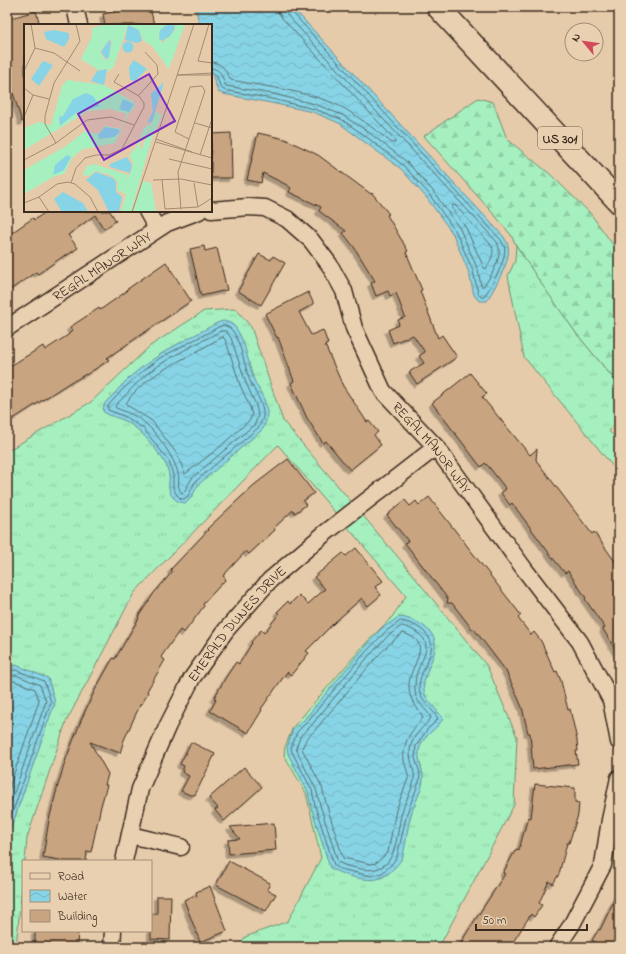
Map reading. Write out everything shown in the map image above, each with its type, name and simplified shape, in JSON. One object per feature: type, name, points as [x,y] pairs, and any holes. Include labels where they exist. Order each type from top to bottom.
[{"type":"main road","name":"US 301","points":[[438,7],[619,202]]},
{"type":"street","points":[[75,7],[79,24]]},
{"type":"street","name":"REGAL MANOR WAY","points":[[212,210],[249,207],[265,208],[287,219],[311,240],[329,264],[344,290],[354,328],[383,390],[436,446],[525,570],[580,642],[611,700],[619,742]]},
{"type":"street","points":[[148,212],[157,229]]},
{"type":"street","name":"REGAL MANOR WAY","points":[[7,328],[157,229],[167,223],[196,212]]},
{"type":"street","name":"EMERALD DUNES DRIVE","points":[[124,860],[140,789],[168,725],[192,678],[226,630],[270,580],[324,534],[436,446]]},
{"type":"street","points":[[557,947],[571,926],[603,865],[610,820],[619,778]]},
{"type":"street","points":[[130,834],[181,847]]},
{"type":"street","points":[[112,947],[113,932]]},
{"type":"green space","points":[[478,98],[493,102],[507,139],[551,175],[590,213],[619,253],[619,385],[576,333],[538,279],[511,235],[424,136]]},
{"type":"green space","points":[[516,245],[576,333],[619,385],[619,420],[609,431],[619,442],[619,474],[524,357],[508,276],[515,261]]},
{"type":"green space","points":[[236,309],[251,327],[283,421],[403,563],[487,666],[517,737],[514,805],[439,947],[238,947],[245,937],[288,921],[321,858],[306,793],[284,755],[285,747],[293,727],[365,644],[392,617],[406,596],[278,445],[134,593],[66,722],[27,838],[25,860],[22,860],[22,886],[16,947],[7,947],[7,451],[91,402],[150,346],[204,311]]},
{"type":"water","points":[[195,7],[292,7],[504,237],[508,245],[509,252],[502,274],[487,301],[479,301],[474,295],[469,273],[453,234],[426,197],[401,169],[339,123],[313,112],[218,92],[212,74],[212,24],[200,24]]},
{"type":"water","points":[[223,321],[228,322],[236,328],[245,347],[254,380],[265,403],[267,418],[263,429],[198,485],[191,498],[186,503],[183,503],[172,497],[167,468],[164,461],[151,443],[141,432],[129,423],[105,413],[103,411],[104,405],[125,382],[149,362],[176,345]]},
{"type":"water","points":[[399,617],[410,619],[419,623],[432,634],[435,642],[435,649],[426,674],[424,690],[429,701],[443,719],[424,739],[420,747],[419,756],[423,780],[420,793],[411,815],[401,860],[393,870],[383,877],[371,880],[356,878],[330,868],[311,807],[308,792],[288,754],[287,747],[293,729],[303,721],[382,628]]},
{"type":"water","points":[[16,665],[48,678],[55,702],[7,840],[7,668]]},
{"type":"building","points":[[118,7],[150,7],[154,24],[105,24],[103,14],[119,11]]},
{"type":"building","points":[[36,11],[40,24],[24,24],[24,121],[22,122],[7,76],[7,19]]},
{"type":"building","points":[[231,133],[232,178],[212,178],[212,134]]},
{"type":"building","points":[[258,133],[285,139],[318,155],[371,194],[372,193],[389,214],[387,215],[408,251],[406,252],[422,290],[420,291],[438,338],[442,335],[457,357],[417,384],[409,372],[424,363],[419,356],[425,352],[413,335],[393,343],[388,330],[399,325],[398,320],[405,317],[396,293],[390,296],[388,291],[376,296],[371,283],[375,281],[354,247],[343,233],[346,231],[319,211],[321,207],[289,192],[291,188],[287,185],[263,173],[261,183],[247,180]]},
{"type":"building","points":[[46,212],[111,212],[116,221],[104,229],[95,215],[68,235],[78,248],[66,256],[65,255],[38,274],[36,272],[7,292],[7,236],[33,218],[34,220]]},
{"type":"building","points":[[204,246],[205,251],[217,248],[227,290],[201,296],[190,249]]},
{"type":"building","points":[[259,254],[271,260],[273,256],[285,263],[261,305],[238,291]]},
{"type":"building","points":[[166,262],[191,301],[107,358],[109,360],[86,375],[72,381],[7,423],[7,368],[43,346],[45,350],[68,335],[72,331],[70,327],[99,308],[100,310]]},
{"type":"building","points":[[308,292],[314,304],[299,312],[311,335],[323,330],[328,344],[325,345],[343,386],[367,422],[369,421],[378,432],[374,435],[381,445],[350,470],[326,441],[323,443],[307,418],[291,383],[294,381],[278,337],[277,338],[265,314]]},
{"type":"building","points":[[470,373],[487,394],[482,397],[530,455],[537,449],[536,460],[592,534],[594,532],[619,567],[619,656],[603,629],[605,628],[568,571],[565,573],[512,503],[510,505],[501,493],[506,489],[489,467],[485,463],[481,467],[432,403]]},
{"type":"building","points":[[288,459],[314,493],[303,501],[306,505],[295,513],[293,510],[274,528],[275,530],[249,554],[246,551],[223,576],[226,579],[203,604],[204,606],[184,633],[180,630],[161,657],[165,660],[147,691],[148,692],[142,704],[141,703],[124,740],[120,753],[90,742],[108,774],[105,785],[107,785],[91,852],[87,851],[86,860],[60,860],[43,857],[49,820],[66,759],[95,690],[113,658],[115,659],[139,618],[138,617],[154,593],[172,572],[171,569],[208,530],[207,529],[254,485]]},
{"type":"building","points":[[429,497],[521,615],[518,618],[531,635],[534,632],[541,641],[555,672],[557,671],[568,710],[570,709],[577,740],[578,751],[576,751],[578,764],[533,769],[530,733],[528,733],[522,707],[506,671],[452,603],[447,603],[448,599],[405,543],[408,541],[387,515],[405,500],[410,506],[416,501],[419,505]]},
{"type":"building","points":[[356,548],[383,581],[375,587],[381,595],[368,606],[362,598],[306,651],[309,653],[291,675],[287,672],[261,709],[262,710],[248,733],[210,711],[216,700],[214,698],[236,662],[239,664],[252,643],[251,642],[261,630],[264,633],[279,614],[277,612],[288,601],[290,604],[299,595],[308,604],[325,589],[314,577],[343,553],[346,556]]},
{"type":"building","points":[[191,742],[215,754],[195,795],[190,795],[181,791],[189,776],[182,772],[184,766],[180,764]]},
{"type":"building","points":[[244,767],[262,787],[224,821],[215,810],[218,808],[209,798]]},
{"type":"building","points":[[535,784],[575,788],[575,802],[579,803],[578,815],[569,843],[567,843],[559,874],[553,884],[549,881],[539,903],[542,905],[534,917],[531,914],[510,947],[459,947],[505,874],[503,873],[516,849],[519,850],[528,817],[531,818]]},
{"type":"building","points":[[274,823],[276,850],[229,854],[228,840],[240,839],[230,827]]},
{"type":"building","points":[[229,861],[270,883],[267,890],[276,894],[266,911],[216,885]]},
{"type":"building","points":[[210,886],[227,931],[200,942],[184,900],[193,896],[197,897],[196,892]]},
{"type":"building","points":[[619,890],[619,947],[603,947],[592,940],[599,929],[600,930]]},
{"type":"building","points":[[157,896],[171,896],[170,940],[151,939],[152,914],[157,914]]},
{"type":"building","points":[[35,932],[78,932],[77,947],[35,947]]}]
